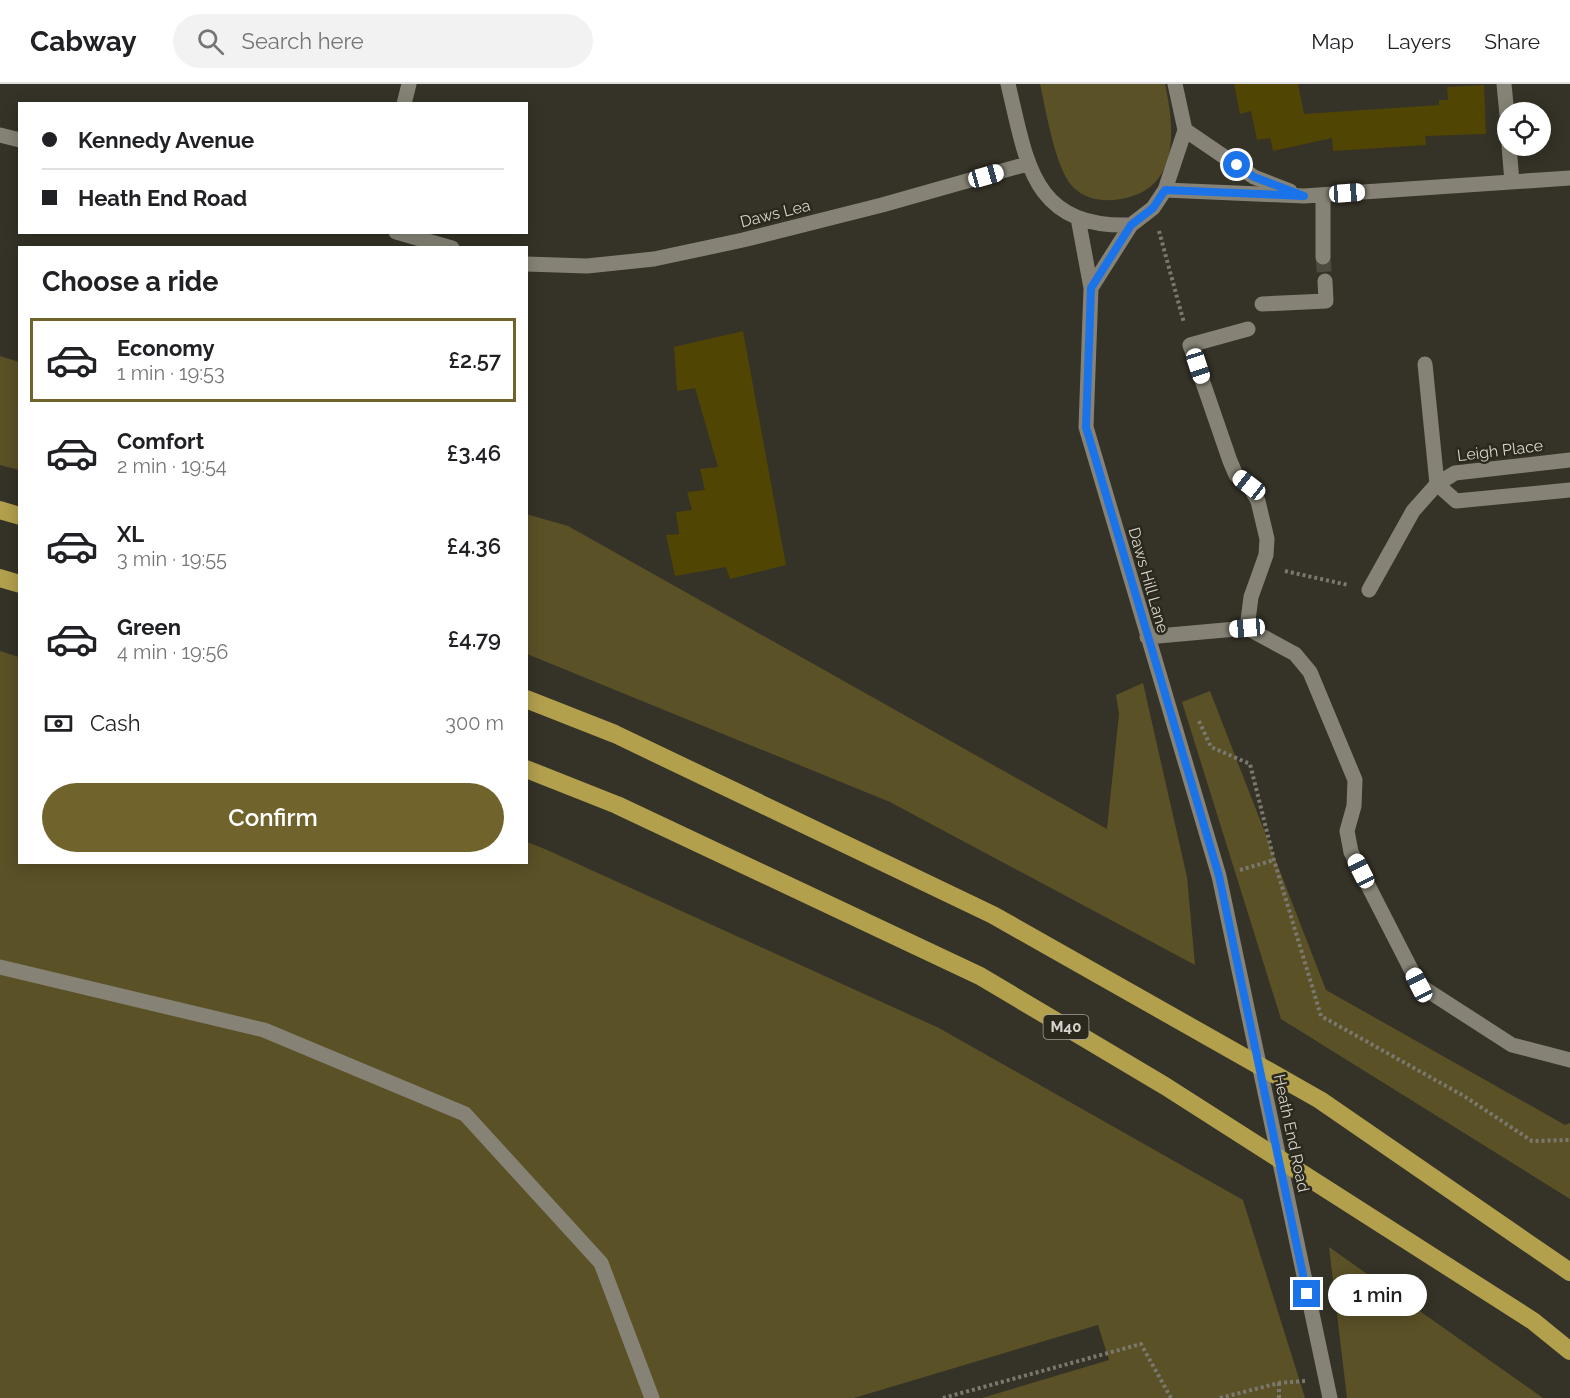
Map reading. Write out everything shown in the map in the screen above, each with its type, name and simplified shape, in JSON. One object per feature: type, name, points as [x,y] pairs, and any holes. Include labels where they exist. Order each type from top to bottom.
[{"type":"highway","points":[[0,510],[18,515]]},
{"type":"highway","points":[[0,578],[18,583]]},
{"type":"highway","points":[[528,700],[615,734],[993,915],[1320,1100],[1570,1272]]},
{"type":"highway","name":"M40","points":[[528,770],[617,805],[980,976],[1174,1093],[1533,1321],[1570,1351]]},
{"type":"street","points":[[404,102],[409,84]]},
{"type":"street","points":[[1008,84],[1027,164],[1046,197],[1078,218],[1110,226],[1131,225]]},
{"type":"street","points":[[1091,288],[1131,225],[1153,208],[1165,190],[1185,130],[1175,84]]},
{"type":"street","points":[[1504,84],[1506,102]]},
{"type":"street","points":[[1185,130],[1254,177],[1304,196]]},
{"type":"street","points":[[0,135],[18,140]]},
{"type":"street","points":[[1510,156],[1512,182]]},
{"type":"street","name":"Daws Lea","points":[[528,264],[587,266],[654,260],[871,208],[1027,164]]},
{"type":"street","points":[[1165,190],[1304,196],[1570,178]]},
{"type":"street","points":[[1323,195],[1323,256]]},
{"type":"street","name":"Daws Hill Lane","points":[[1078,218],[1091,288],[1086,427],[1219,876]]},
{"type":"street","points":[[403,234],[445,246]]},
{"type":"street","points":[[1262,304],[1326,301],[1325,281]]},
{"type":"street","points":[[1247,628],[1251,597],[1266,555],[1267,539],[1258,501],[1249,485],[1236,476],[1190,345],[1248,329]]},
{"type":"street","points":[[1425,364],[1437,484],[1456,501],[1570,490]]},
{"type":"street","name":"Leigh Place","points":[[1437,484],[1455,472],[1570,460]]},
{"type":"street","points":[[1369,590],[1413,511],[1437,484]]},
{"type":"street","points":[[1147,638],[1247,628],[1295,654],[1310,672],[1355,780],[1354,806],[1347,831],[1351,852],[1419,985],[1512,1045],[1570,1060]]},
{"type":"street","name":"Heath End Road","points":[[1219,876],[1330,1398]]},
{"type":"street","points":[[0,967],[264,1030],[465,1114],[601,1263],[652,1398]]},
{"type":"path","points":[[1153,208],[1190,345]]},
{"type":"path","points":[[1262,566],[1369,590]]},
{"type":"path","points":[[1174,723],[1200,721],[1211,747],[1250,764],[1274,860],[1321,1016],[1464,1096],[1532,1141],[1570,1140]]},
{"type":"path","points":[[1219,876],[1274,860]]},
{"type":"path","points":[[943,1398],[1141,1344],[1171,1398]]},
{"type":"path","points":[[1220,1398],[1279,1383],[1279,1398]]},
{"type":"shaded area","points":[[1040,84],[1165,84],[1171,120],[1171,138],[1169,155],[1154,183],[1140,193],[1115,200],[1090,198],[1074,188],[1067,179],[1056,154]]},
{"type":"shaded area","points":[[0,356],[18,362],[18,470],[0,465]]},
{"type":"shaded area","points":[[528,515],[568,526],[1107,829],[1119,714],[1116,695],[1143,683],[1187,877],[1195,965],[890,802],[528,654]]},
{"type":"shaded area","points":[[0,651],[18,657],[18,864],[528,864],[528,842],[545,849],[939,1028],[1243,1200],[1305,1398],[982,1398],[1109,1360],[1098,1325],[854,1398],[0,1398]]},
{"type":"shaded area","points":[[1210,691],[1326,990],[1565,1125],[1570,1123],[1570,1199],[1281,1019],[1182,702]]},
{"type":"shaded area","points":[[1329,1247],[1543,1398],[1347,1398]]},
{"type":"building","points":[[1234,84],[1298,84],[1304,114],[1439,105],[1439,100],[1448,100],[1447,87],[1484,85],[1486,134],[1425,136],[1426,145],[1333,151],[1332,138],[1273,151],[1270,138],[1257,140],[1251,111],[1240,114]]},
{"type":"building","points":[[743,331],[786,565],[730,579],[726,567],[675,576],[666,535],[679,534],[676,512],[692,510],[687,492],[705,490],[700,469],[718,467],[695,388],[677,391],[674,347]]},
{"type":"tunnel","points":[[1323,257],[1325,281]]},
{"type":"route","points":[[1237,165],[1254,177],[1304,196],[1165,190],[1153,208],[1131,225],[1091,288],[1086,427],[1219,876],[1307,1294]]}]
